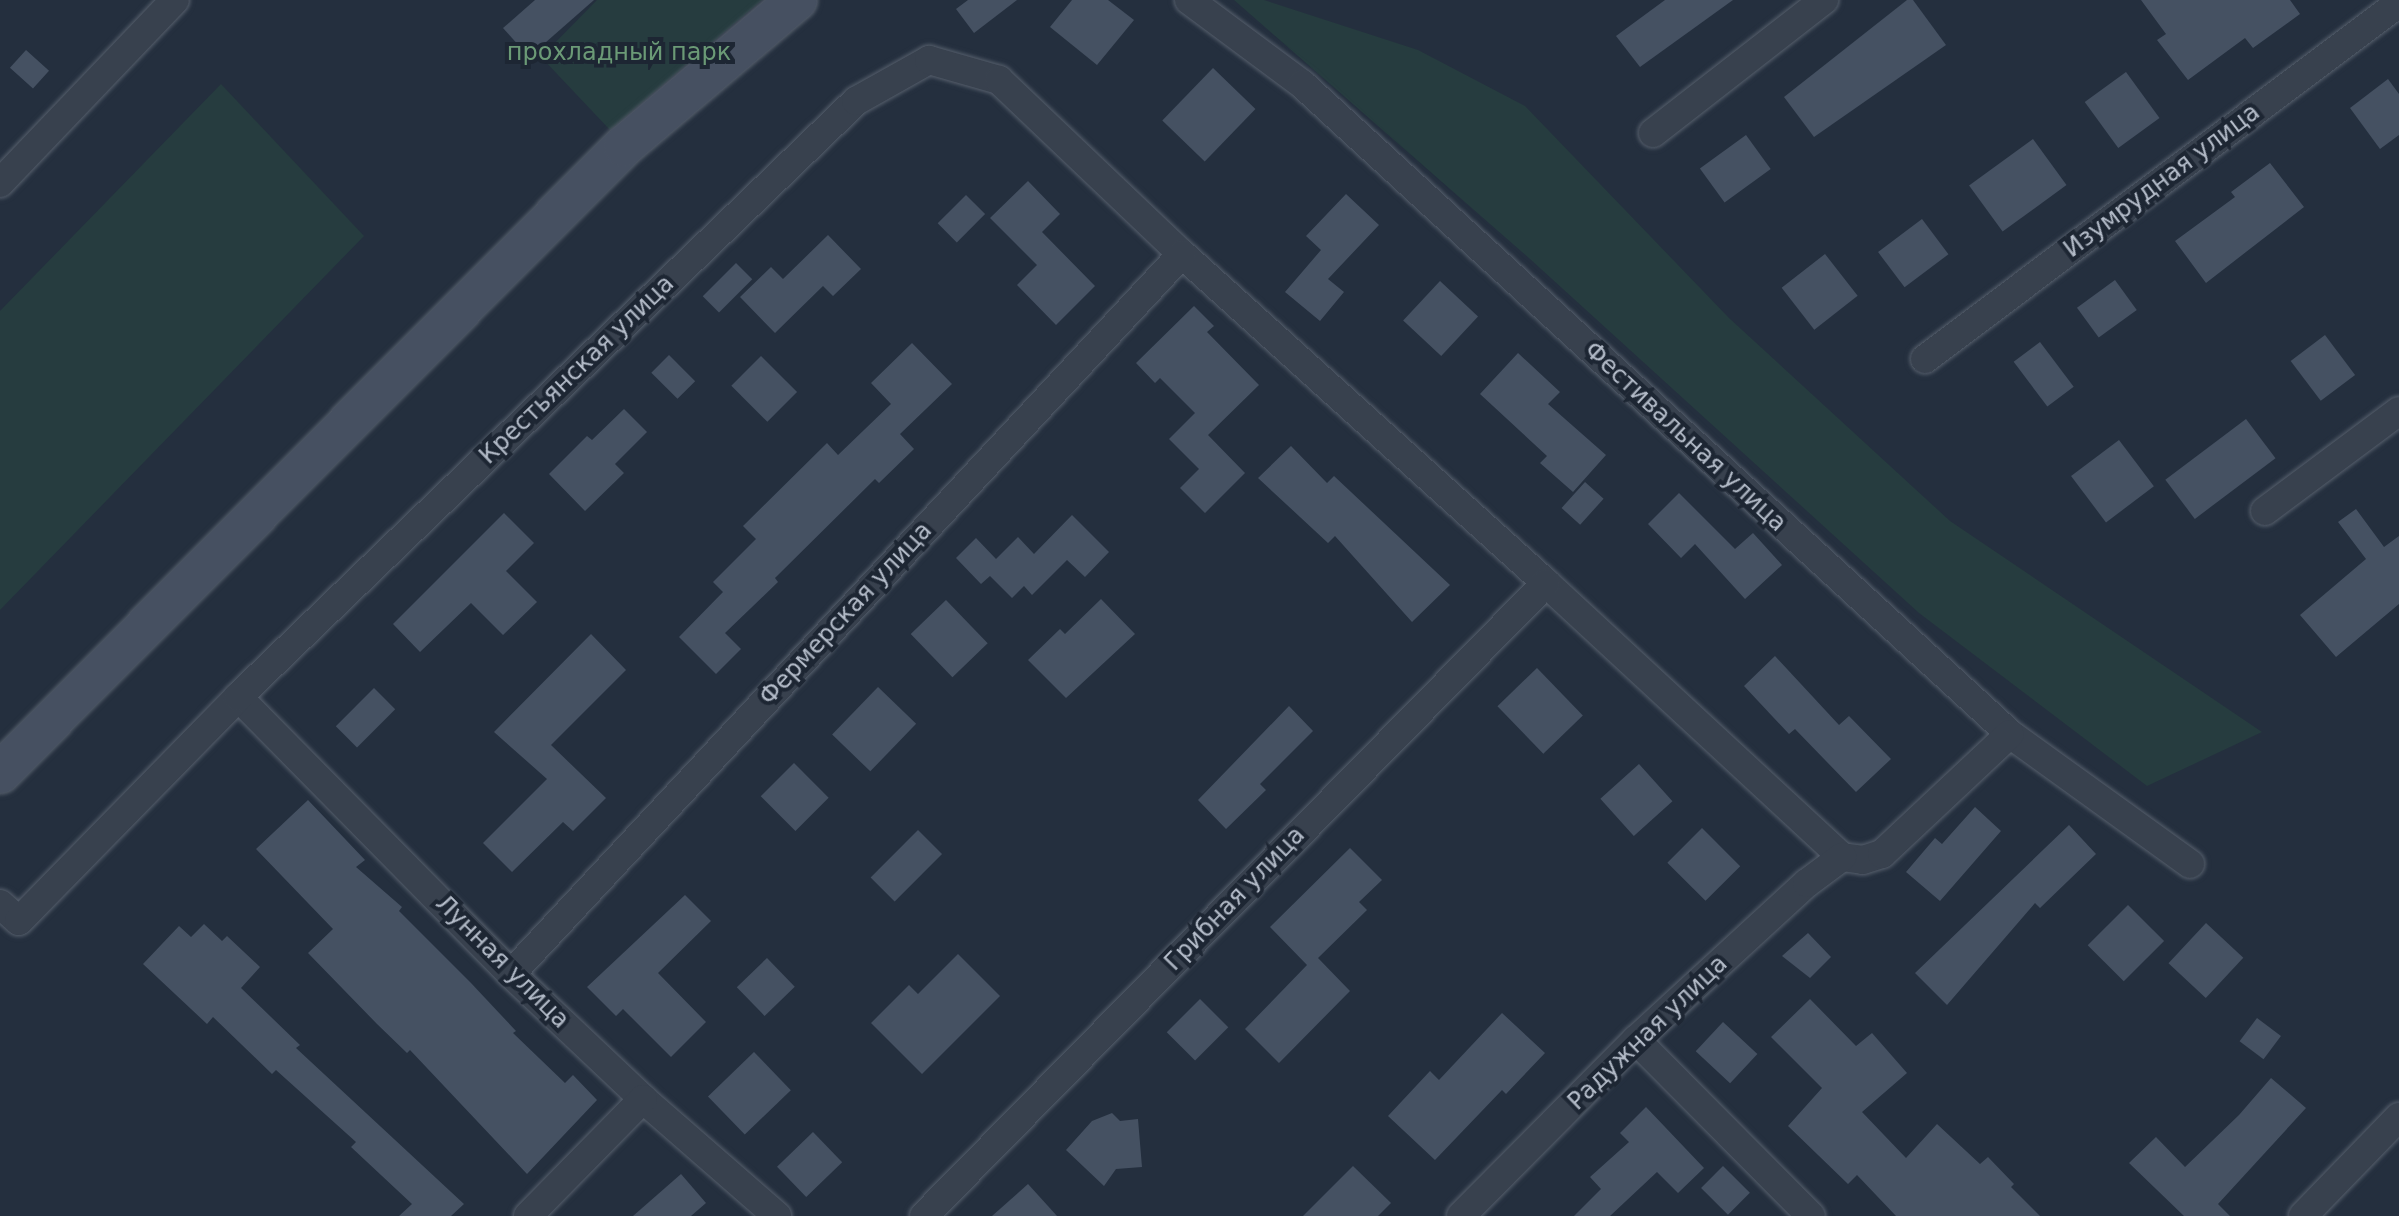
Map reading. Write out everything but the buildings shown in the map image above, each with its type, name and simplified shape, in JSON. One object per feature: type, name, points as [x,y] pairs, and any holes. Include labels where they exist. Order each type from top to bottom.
[{"type":"main road","points":[[0,773],[624,146],[797,0]]},
{"type":"street","points":[[0,183],[175,0]]},
{"type":"street","name":"Фестивальная улица","points":[[1189,0],[1302,84],[2010,734],[2190,864]]},
{"type":"street","points":[[1653,133],[1824,0]]},
{"type":"street","name":"Изумрудная улица","points":[[1925,359],[2399,3]]},
{"type":"street","name":"Крестьянская улица","points":[[0,904],[19,921],[238,697],[856,101],[929,60],[999,80],[1182,254]]},
{"type":"street","points":[[1182,254],[1546,583],[1842,857],[1863,860],[1882,854],[1989,758],[2010,734]]},
{"type":"street","name":"Фермерская улица","points":[[511,974],[1182,254]]},
{"type":"street","points":[[2265,511],[2399,411]]},
{"type":"street","name":"Грибная улица","points":[[924,1216],[1546,583]]},
{"type":"street","name":"Лунная улица","points":[[238,697],[511,974],[643,1099],[777,1216]]},
{"type":"street","name":"Радужная улица","points":[[1461,1216],[1636,1040],[1807,883],[1842,857]]},
{"type":"street","points":[[1636,1040],[1811,1216]]},
{"type":"street","points":[[528,1216],[643,1099]]},
{"type":"street","points":[[2303,1216],[2399,1117]]},
{"type":"green space","name":"прохладный парк","points":[[597,0],[762,0],[610,130],[541,57]]},
{"type":"green space","points":[[1234,0],[1264,0],[1418,50],[1525,106],[1729,318],[1950,521],[2262,732],[2147,786],[1919,613],[1530,259]]},
{"type":"green space","points":[[221,84],[364,236],[0,610],[0,311]]}]
